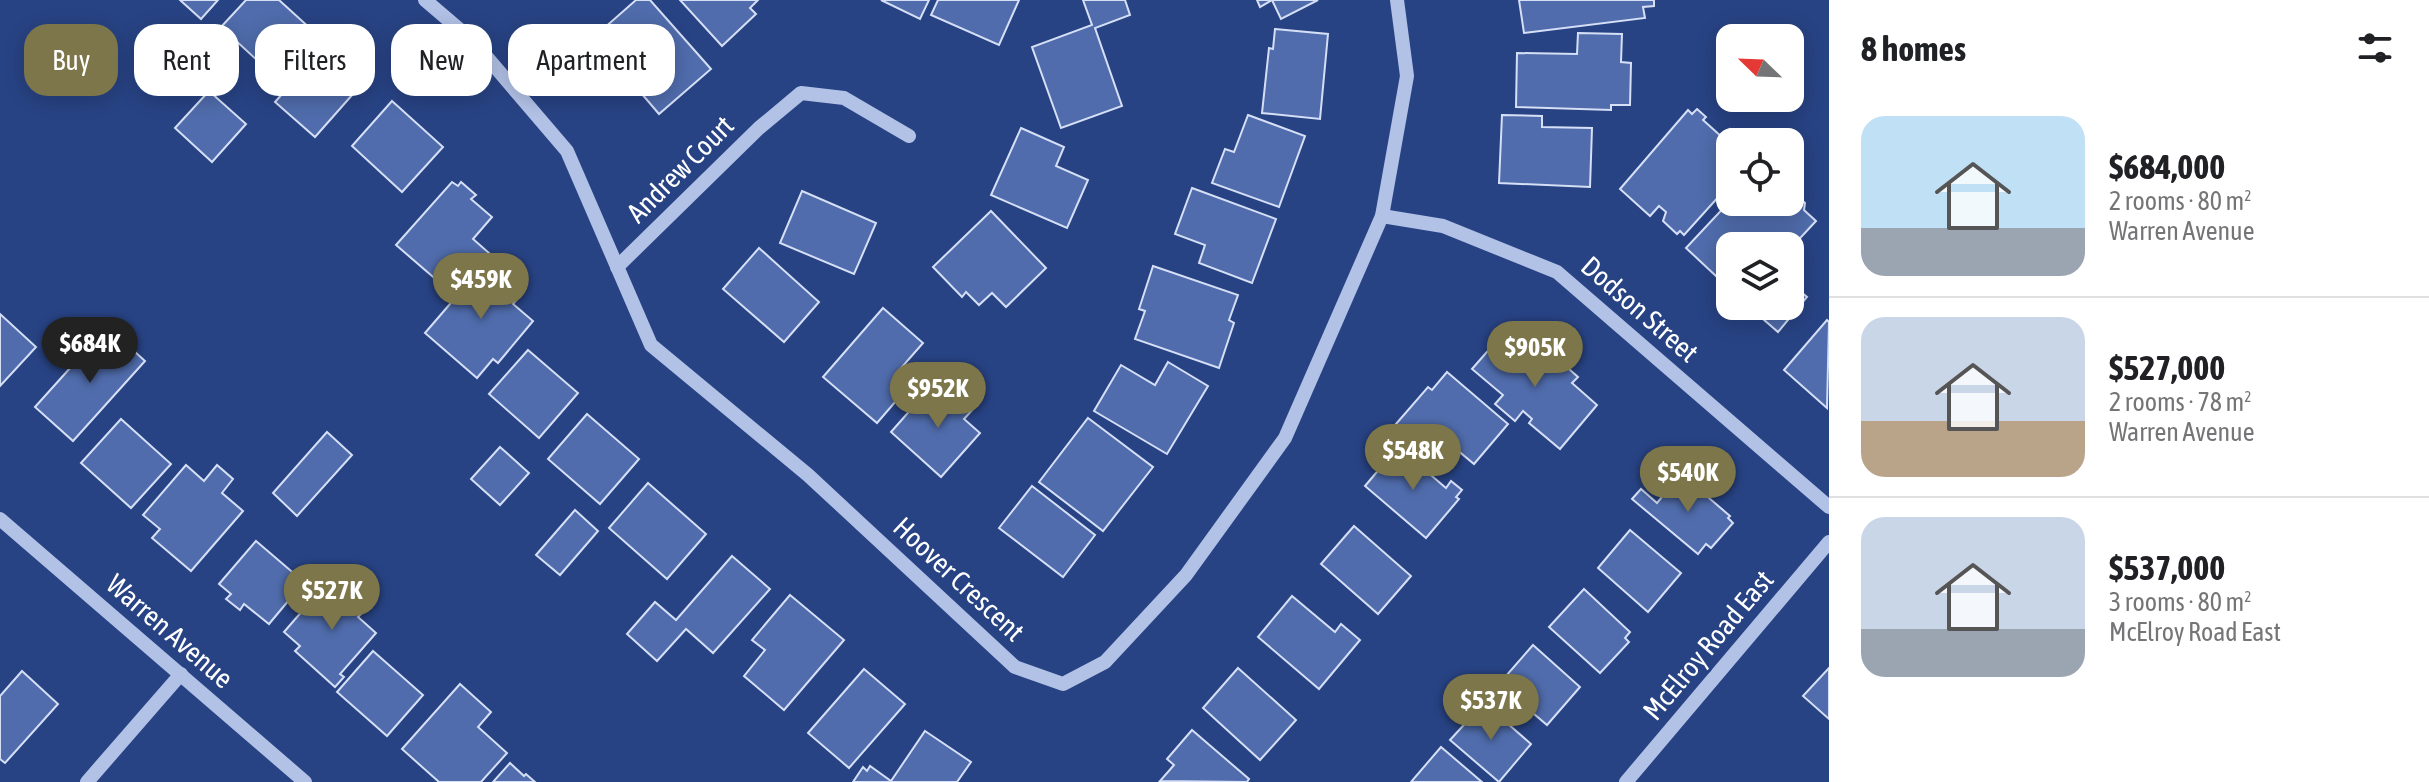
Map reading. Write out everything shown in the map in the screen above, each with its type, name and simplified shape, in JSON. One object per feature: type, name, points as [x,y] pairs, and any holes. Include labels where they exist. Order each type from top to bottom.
[{"type":"street","name":"Hoover Crescent","points":[[425,0],[473,41],[567,151],[651,345],[808,475],[1015,667],[1063,684],[1105,662],[1186,575],[1285,438],[1382,216],[1407,76],[1397,0]]},
{"type":"street","name":"Andrew Court","points":[[617,267],[759,128],[801,93],[844,98],[909,136]]},
{"type":"street","name":"Dodson Street","points":[[1382,216],[1443,226],[1557,272],[1829,507]]},
{"type":"street","name":"Warren Avenue","points":[[0,519],[305,782]]},
{"type":"street","name":"McElroy Road East","points":[[1626,782],[1829,542]]},
{"type":"street","points":[[87,782],[181,674]]},
{"type":"building","points":[[180,0],[218,0],[201,19]]},
{"type":"building","points":[[246,0],[279,0],[305,24],[255,24],[255,58],[239,44],[239,24],[224,24]]},
{"type":"building","points":[[636,0],[650,0],[671,24],[609,24]]},
{"type":"building","points":[[680,0],[758,0],[750,8],[756,14],[722,46]]},
{"type":"building","points":[[881,0],[929,0],[920,19]]},
{"type":"building","points":[[938,0],[1019,0],[999,45],[931,15]]},
{"type":"building","points":[[1083,0],[1125,0],[1130,15],[1095,28],[1122,106],[1061,128],[1032,47],[1092,25]]},
{"type":"building","points":[[1257,0],[1272,0],[1260,7]]},
{"type":"building","points":[[1272,0],[1318,0],[1281,19]]},
{"type":"building","points":[[1519,0],[1654,0],[1654,6],[1643,7],[1645,18],[1524,33]]},
{"type":"building","points":[[675,28],[711,69],[659,114],[644,96],[675,96]]},
{"type":"building","points":[[1275,29],[1328,34],[1320,119],[1262,113],[1269,48],[1273,49]]},
{"type":"building","points":[[1578,33],[1622,34],[1621,62],[1631,63],[1630,105],[1611,105],[1611,110],[1516,107],[1517,53],[1577,54]]},
{"type":"building","points":[[204,96],[215,96],[246,124],[212,162],[175,128]]},
{"type":"building","points":[[280,96],[351,96],[315,137],[275,102]]},
{"type":"building","points":[[392,101],[443,147],[402,192],[352,146]]},
{"type":"building","points":[[1697,109],[1706,117],[1703,120],[1716,132],[1716,200],[1684,235],[1680,231],[1677,234],[1663,221],[1666,212],[1659,206],[1650,216],[1620,189],[1688,110],[1692,114]]},
{"type":"building","points":[[1248,115],[1305,136],[1279,207],[1212,183],[1225,149],[1234,152]]},
{"type":"building","points":[[1502,115],[1542,116],[1542,127],[1592,128],[1590,187],[1499,183]]},
{"type":"building","points":[[1021,128],[1064,147],[1056,166],[1088,180],[1067,228],[991,195]]},
{"type":"building","points":[[452,182],[458,186],[461,182],[476,195],[471,199],[492,217],[473,239],[489,253],[453,294],[396,245]]},
{"type":"building","points":[[1192,188],[1276,219],[1252,283],[1199,263],[1205,245],[1175,234]]},
{"type":"building","points":[[802,191],[876,223],[854,274],[780,243]]},
{"type":"building","points":[[1804,210],[1816,221],[1804,234],[1716,232],[1716,276],[1686,248],[1716,216],[1804,216]]},
{"type":"building","points":[[991,211],[1046,268],[1006,307],[992,293],[979,305],[966,292],[962,297],[933,267]]},
{"type":"building","points":[[759,248],[819,302],[784,342],[723,289]]},
{"type":"building","points":[[487,261],[523,292],[513,304],[533,321],[498,363],[493,359],[477,378],[425,333]]},
{"type":"building","points":[[1153,266],[1238,295],[1229,320],[1234,323],[1219,368],[1135,339],[1145,311],[1139,309]]},
{"type":"building","points":[[883,308],[923,343],[901,368],[915,379],[877,423],[823,377]]},
{"type":"building","points":[[0,314],[36,347],[0,386]]},
{"type":"building","points":[[1764,320],[1788,320],[1778,332]]},
{"type":"building","points":[[1827,320],[1829,322],[1827,408],[1784,370]]},
{"type":"building","points":[[1507,329],[1553,369],[1560,361],[1578,377],[1572,383],[1597,405],[1560,449],[1529,423],[1532,419],[1523,411],[1515,421],[1495,404],[1503,395],[1472,369]]},
{"type":"building","points":[[112,331],[145,361],[73,441],[35,407],[89,347],[93,351]]},
{"type":"building","points":[[528,350],[578,393],[539,438],[489,394]]},
{"type":"building","points":[[1168,362],[1208,386],[1167,454],[1094,411],[1121,365],[1155,385]]},
{"type":"building","points":[[1447,372],[1508,424],[1474,464],[1438,434],[1426,449],[1396,424],[1428,387],[1432,390]]},
{"type":"building","points":[[929,389],[944,402],[954,391],[974,408],[964,419],[980,433],[941,477],[891,432]]},
{"type":"building","points":[[587,414],[639,459],[600,504],[548,459]]},
{"type":"building","points":[[1088,418],[1153,467],[1103,531],[1039,482]]},
{"type":"building","points":[[121,419],[171,464],[131,508],[81,463]]},
{"type":"building","points":[[327,432],[352,455],[297,516],[273,493]]},
{"type":"building","points":[[500,447],[529,473],[500,505],[471,479]]},
{"type":"building","points":[[1398,447],[1446,488],[1451,481],[1462,490],[1456,497],[1459,499],[1426,538],[1365,486]]},
{"type":"building","points":[[186,465],[204,481],[217,465],[233,479],[222,493],[243,511],[191,571],[152,538],[160,529],[143,515]]},
{"type":"building","points":[[1681,474],[1730,516],[1728,518],[1733,523],[1711,548],[1706,544],[1698,554],[1632,499],[1641,489],[1657,503]]},
{"type":"building","points":[[648,483],[706,534],[667,579],[609,528]]},
{"type":"building","points":[[1032,486],[1095,535],[1063,577],[999,528]]},
{"type":"building","points":[[575,510],[598,531],[560,575],[536,555]]},
{"type":"building","points":[[1354,526],[1411,576],[1378,614],[1321,564]]},
{"type":"building","points":[[1630,530],[1681,573],[1648,612],[1598,568]]},
{"type":"building","points":[[256,541],[304,582],[269,624],[244,604],[240,610],[226,599],[231,594],[219,584]]},
{"type":"building","points":[[732,556],[770,589],[713,653],[686,629],[657,661],[627,634],[655,602],[676,620]]},
{"type":"building","points":[[352,584],[372,602],[358,617],[376,633],[340,674],[344,677],[335,687],[295,651],[300,646],[284,632],[324,586],[339,599]]},
{"type":"building","points":[[1584,589],[1630,632],[1625,638],[1629,642],[1600,673],[1549,627]]},
{"type":"building","points":[[790,595],[844,640],[784,710],[744,676],[765,650],[752,640]]},
{"type":"building","points":[[1292,596],[1335,632],[1341,624],[1360,640],[1319,689],[1258,637]]},
{"type":"building","points":[[1533,645],[1580,687],[1547,725],[1499,684]]},
{"type":"building","points":[[373,651],[423,695],[387,736],[337,692]]},
{"type":"building","points":[[1238,668],[1296,720],[1260,760],[1203,708]]},
{"type":"building","points":[[1829,668],[1829,719],[1803,696]]},
{"type":"building","points":[[864,669],[905,704],[849,768],[808,733]]},
{"type":"building","points":[[22,671],[58,704],[5,763],[0,759],[0,696]]},
{"type":"building","points":[[460,684],[491,712],[478,727],[507,753],[481,782],[439,782],[402,749]]},
{"type":"building","points":[[1484,703],[1531,744],[1499,782],[1450,740]]},
{"type":"building","points":[[1192,730],[1249,779],[1247,782],[1160,781],[1174,765],[1167,759]]},
{"type":"building","points":[[925,731],[971,762],[957,782],[853,782],[863,767],[867,771],[870,766],[891,781]]},
{"type":"building","points":[[1441,747],[1482,782],[1411,782]]},
{"type":"building","points":[[510,763],[524,776],[526,774],[535,782],[493,782]]}]
